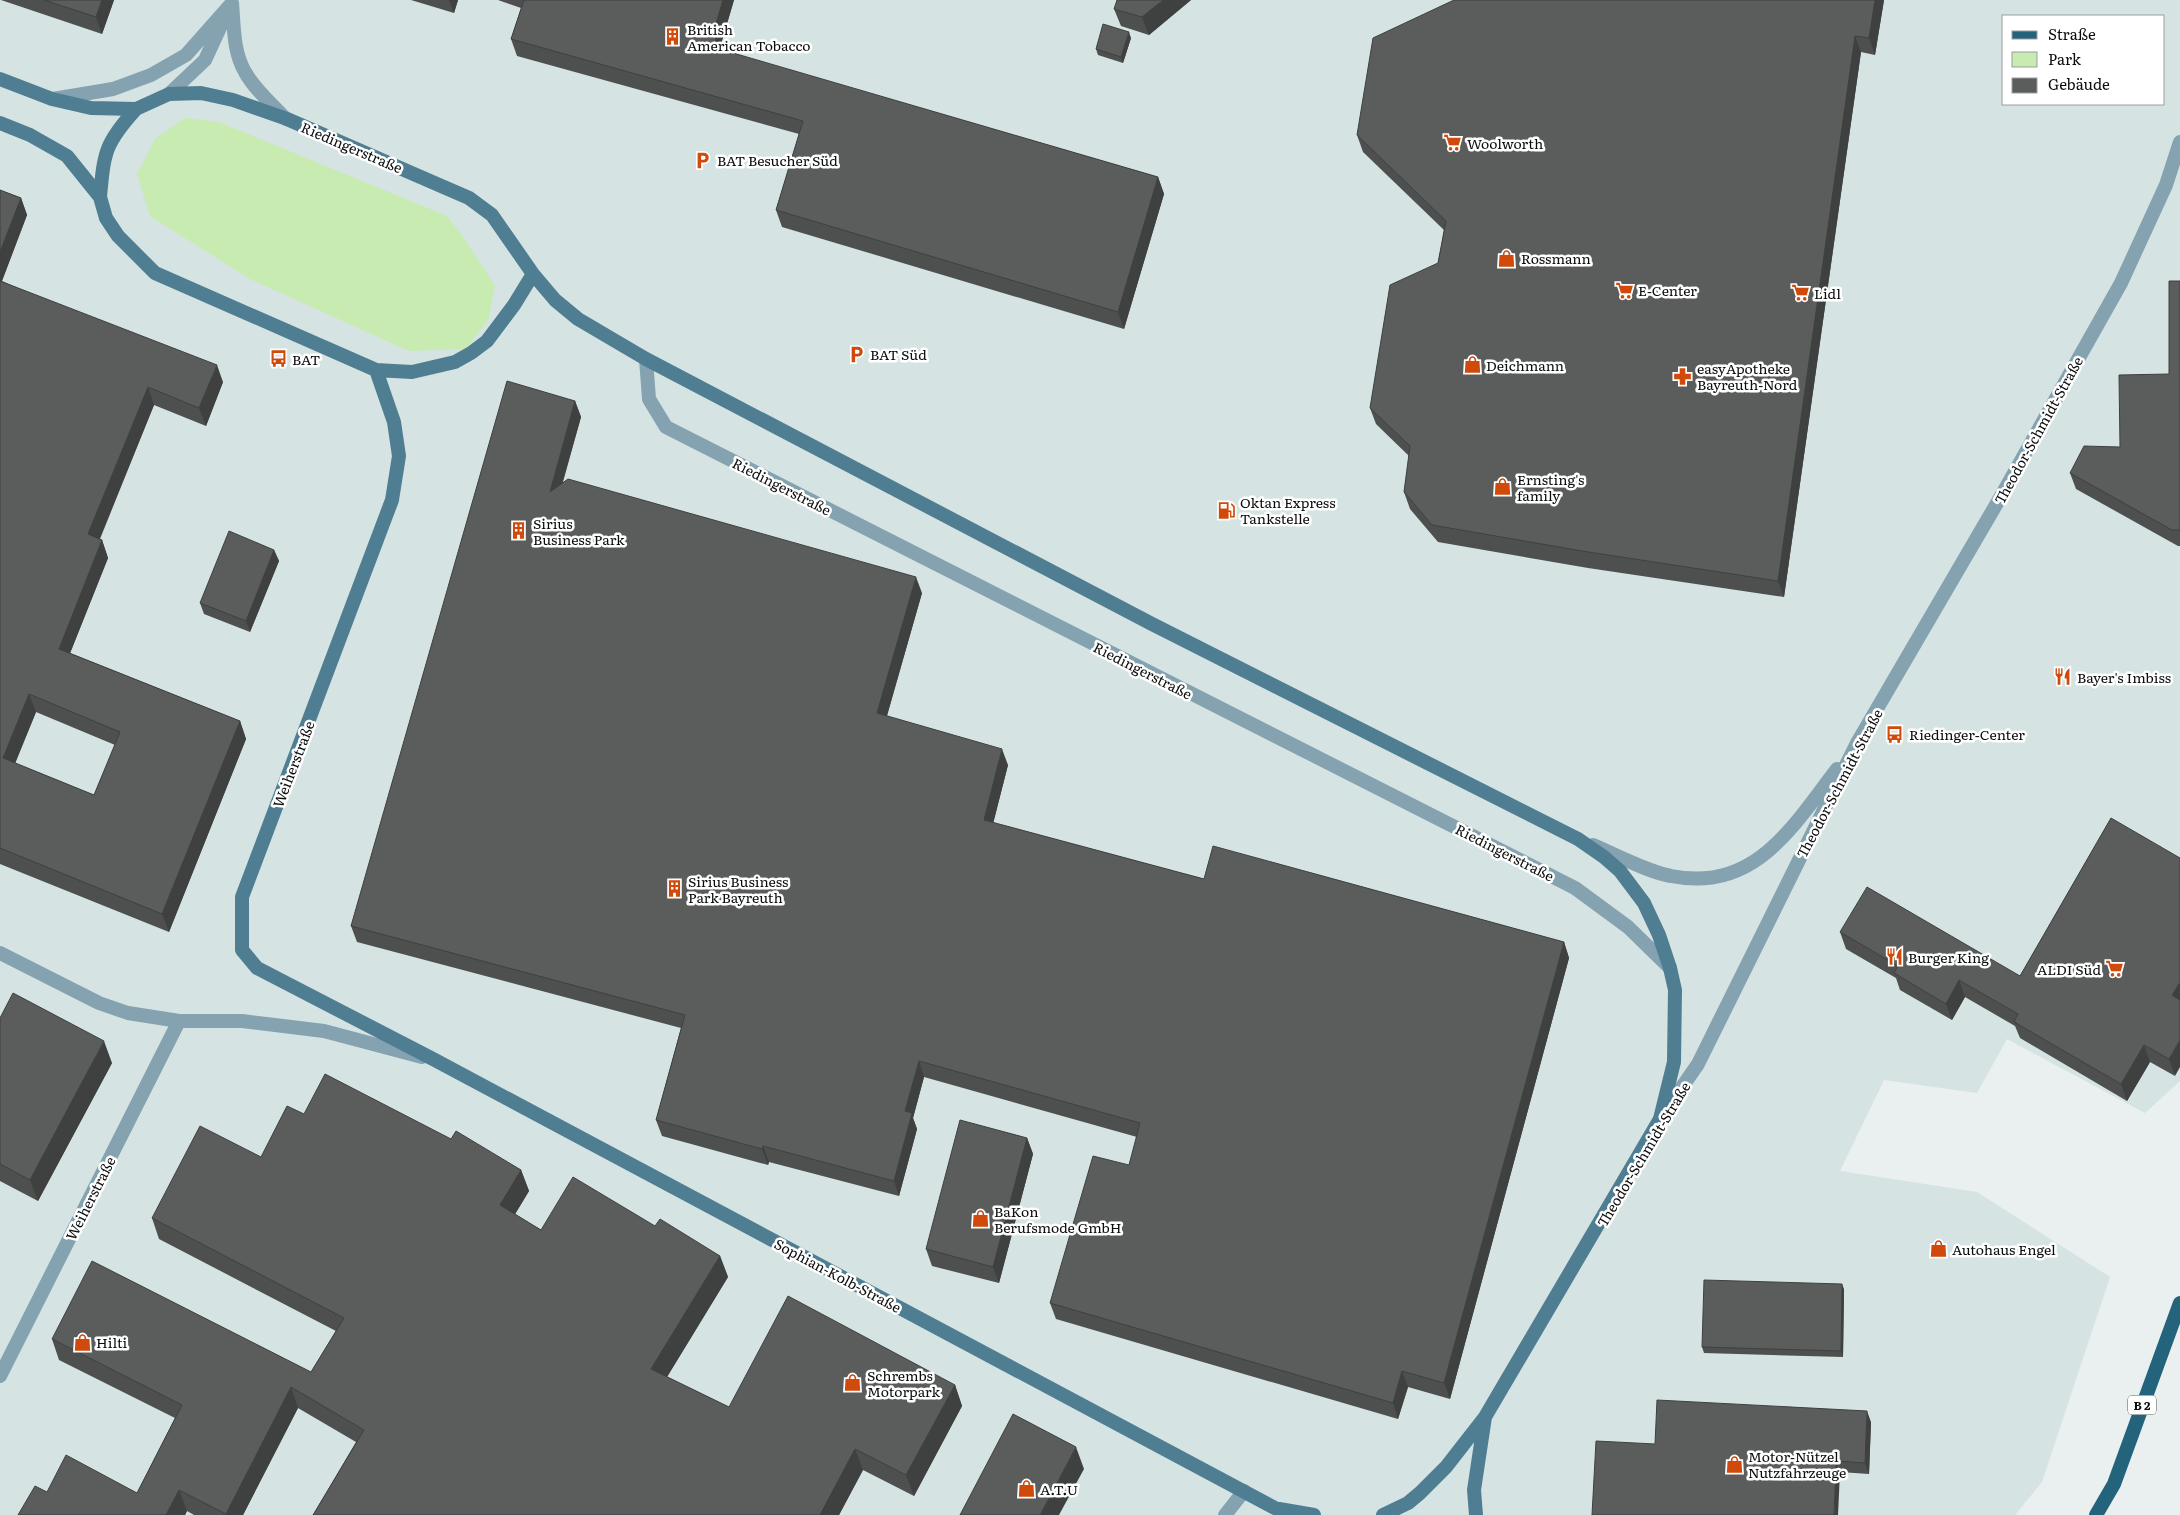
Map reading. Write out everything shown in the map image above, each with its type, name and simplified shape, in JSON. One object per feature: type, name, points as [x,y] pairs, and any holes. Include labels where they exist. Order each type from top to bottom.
[{"type":"main road","name":"Riedingerstraße","points":[[0,80],[52,99],[91,108],[136,109],[170,94],[201,93],[234,100],[286,119],[469,198],[492,215],[533,274],[555,300],[578,319],[646,360],[1152,624],[1578,840],[1604,857],[1620,871],[1644,903],[1659,935],[1670,968],[1675,990],[1674,1062],[1660,1120]]},
{"type":"main road","points":[[136,109],[115,132],[104,156],[100,197],[106,218],[118,236],[135,255],[155,273],[376,370],[412,372],[456,362],[471,354],[487,341],[514,305],[533,274]]},
{"type":"main road","points":[[0,123],[30,135],[68,156],[100,197]]},
{"type":"main road","name":"Weiherstraße","points":[[376,370],[394,422],[400,456],[392,500],[242,897],[242,950],[257,968],[433,1059]]},
{"type":"main road","name":"Sophian-Kolb-Straße","points":[[433,1059],[1283,1512],[1314,1515]]},
{"type":"main road","name":"Theodor-Schmidt-Straße","points":[[1383,1515],[1408,1503],[1420,1493],[1446,1467],[1485,1416],[1660,1120]]},
{"type":"main road","name":"B 2","points":[[2096,1515],[2114,1484],[2180,1303]]},
{"type":"main road","points":[[1476,1515],[1474,1490],[1485,1416]]},
{"type":"street","points":[[170,94],[205,60],[232,1]]},
{"type":"street","points":[[52,99],[113,89],[151,75],[186,55],[232,1]]},
{"type":"street","points":[[232,1],[235,43],[244,70],[256,89],[286,119]]},
{"type":"street","name":"Theodor-Schmidt-Straße","points":[[1660,1120],[1698,1064],[1857,743],[2000,498],[2120,283],[2166,185],[2180,142]]},
{"type":"street","name":"Riedingerstraße","points":[[646,360],[649,399],[666,427],[1575,888],[1628,927],[1670,968]]},
{"type":"street","points":[[1578,840],[1670,876],[1701,880],[1732,873],[1758,860],[1784,839],[1857,743]]},
{"type":"street","points":[[0,953],[99,1003],[128,1013],[179,1020],[242,1021],[324,1031],[433,1059]]},
{"type":"street","name":"Weiherstraße","points":[[0,1376],[179,1020]]},
{"type":"street","points":[[1225,1515],[1244,1491]]},
{"type":"shaded area","points":[[0,0],[2180,0],[2180,1081],[2145,1113],[2007,1039],[1977,1093],[1884,1080],[1840,1171],[1977,1192],[2110,1277],[2042,1482],[2015,1515],[0,1515]]},
{"type":"green space","points":[[185,118],[219,122],[447,216],[464,238],[495,286],[488,320],[466,349],[409,351],[250,279],[150,216],[137,174],[155,139]]},
{"type":"building","points":[[44,0],[102,0],[96,17]]},
{"type":"building","points":[[524,0],[723,0],[715,27],[716,48],[1158,177],[1118,312],[776,210],[803,121],[511,39]]},
{"type":"building","points":[[1117,0],[1163,0],[1142,17],[1114,9]]},
{"type":"building","name":"E-Center","points":[[1454,0],[1875,0],[1869,38],[1855,36],[1778,581],[1582,551],[1432,525],[1404,492],[1410,446],[1370,408],[1390,285],[1438,263],[1446,221],[1357,135],[1373,38]]},
{"type":"building","points":[[1103,24],[1129,32],[1121,57],[1096,49]]},
{"type":"building","points":[[0,190],[21,198],[0,252]]},
{"type":"building","points":[[0,281],[217,365],[199,408],[148,387],[88,534],[102,540],[59,649],[240,721],[162,914],[0,848]],"holes":[[[29,694],[120,732],[94,795],[3,758]]]},
{"type":"building","points":[[2169,281],[2180,281],[2180,530],[2172,530],[2070,473],[2084,446],[2120,447],[2119,375],[2169,374]]},
{"type":"building","points":[[507,381],[575,401],[550,492],[568,479],[916,577],[877,713],[1002,749],[984,820],[1204,879],[1213,846],[1564,942],[1444,1383],[1402,1371],[1393,1403],[1050,1303],[1093,1156],[1129,1165],[1140,1123],[919,1061],[905,1111],[912,1113],[894,1181],[763,1146],[762,1149],[656,1120],[685,1015],[351,926]]},
{"type":"building","points":[[229,531],[274,550],[246,621],[200,603]]},
{"type":"building","name":"ALDI Süd","points":[[2111,818],[2180,858],[2180,982],[2172,995],[2180,1000],[2180,1040],[2169,1059],[2144,1045],[2121,1084],[2014,1022],[2018,1014],[1959,980],[1946,1004],[1894,973],[1898,966],[1840,932],[1867,887],[2020,976]]},
{"type":"building","points":[[13,993],[104,1041],[30,1180],[0,1164],[0,1018]]},
{"type":"building","points":[[325,1074],[451,1139],[456,1131],[521,1170],[500,1205],[541,1230],[573,1177],[655,1226],[660,1219],[720,1256],[651,1369],[729,1407],[788,1296],[955,1385],[906,1475],[855,1449],[820,1515],[313,1515],[364,1430],[291,1387],[226,1514],[179,1490],[166,1515],[18,1515],[35,1486],[47,1492],[66,1455],[137,1493],[182,1405],[52,1339],[92,1261],[311,1372],[344,1318],[152,1218],[200,1126],[261,1157],[287,1106],[304,1114]]},
{"type":"building","points":[[960,1120],[1027,1138],[993,1267],[926,1249]]},
{"type":"building","points":[[1704,1280],[1842,1284],[1841,1351],[1702,1347]]},
{"type":"building","name":"Motor-Nützel Nutzfahrzeuge","points":[[1657,1400],[1867,1411],[1865,1463],[1836,1461],[1834,1515],[1592,1515],[1596,1441],[1655,1444]]},
{"type":"building","points":[[1013,1414],[1076,1447],[1040,1515],[960,1515]]},
{"type":"place","name":"British American Tobacco","points":[[673,37]]},
{"type":"place","name":"Woolworth","points":[[1453,143]]},
{"type":"place","name":"BAT Besucher Süd","points":[[703,160]]},
{"type":"place","name":"Rossmann","points":[[1507,258]]},
{"type":"place","name":"E-Center","points":[[1624,290]]},
{"type":"place","name":"Lidl","points":[[1800,293]]},
{"type":"place","name":"BAT Süd","points":[[856,354]]},
{"type":"place","name":"BAT","points":[[278,359]]},
{"type":"place","name":"Deichmann","points":[[1472,365]]},
{"type":"place","name":"easyApotheke Bayreuth-Nord","points":[[1683,376]]},
{"type":"place","name":"Ernsting's family","points":[[1503,487]]},
{"type":"place","name":"Oktan Express Tankstelle","points":[[1226,510]]},
{"type":"place","name":"Sirius Business Park","points":[[519,531]]},
{"type":"place","name":"Bayer's Imbiss","points":[[2063,677]]},
{"type":"place","name":"Riedinger-Center","points":[[1895,734]]},
{"type":"place","name":"Sirius Business Park Bayreuth","points":[[674,889]]},
{"type":"place","name":"Burger King","points":[[1894,957]]},
{"type":"place","name":"ALDI Süd","points":[[2115,969]]},
{"type":"place","name":"BaKon Berufsmode GmbH","points":[[980,1219]]},
{"type":"place","name":"Autohaus Engel","points":[[1938,1249]]},
{"type":"place","name":"Hilti","points":[[82,1342]]},
{"type":"place","name":"Schrembs Motorpark","points":[[853,1383]]},
{"type":"place","name":"Motor-Nützel Nutzfahrzeuge","points":[[1734,1464]]},
{"type":"place","name":"A.T.U","points":[[1026,1489]]}]
